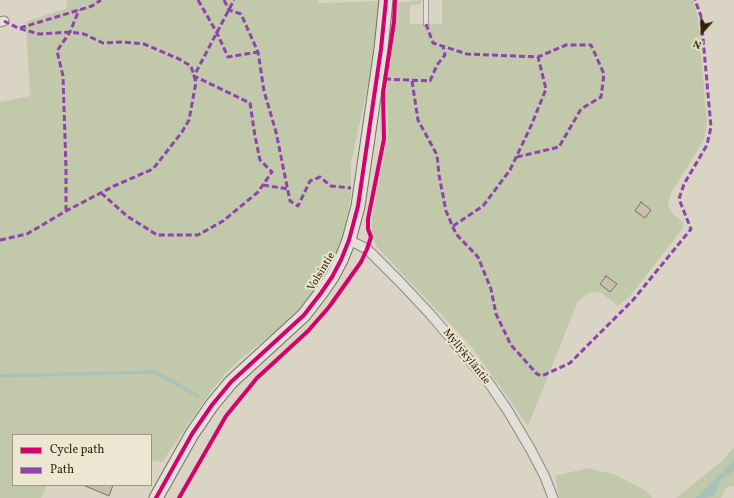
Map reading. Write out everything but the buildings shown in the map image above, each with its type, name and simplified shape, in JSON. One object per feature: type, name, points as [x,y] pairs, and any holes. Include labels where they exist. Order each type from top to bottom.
[{"type":"street","name":"Volsintie","points":[[156,498],[192,434],[212,404],[231,382],[304,315],[332,277],[350,240],[358,206],[381,49],[386,0]]},
{"type":"street","name":"Myllykyläntie","points":[[350,240],[367,249],[401,283],[430,314],[489,383],[508,411],[531,450],[545,477],[553,498]]},
{"type":"lane","points":[[426,0],[426,24]]},
{"type":"shaded area","points":[[66,0],[318,0],[318,3],[380,1],[371,71],[351,163],[351,196],[343,236],[329,270],[313,295],[285,324],[239,360],[225,374],[212,390],[162,462],[152,460],[152,434],[12,434],[12,486],[47,486],[41,498],[0,498],[0,102],[30,96],[26,22],[67,8]]},
{"type":"shaded area","points":[[421,0],[421,4],[410,5],[410,24],[442,24],[442,0],[693,0],[698,19],[707,122],[704,140],[671,193],[668,205],[673,214],[683,222],[683,228],[630,296],[618,306],[600,292],[589,293],[577,303],[528,426],[471,346],[377,247],[371,234],[373,211],[388,137],[386,95],[398,3]]},
{"type":"shaded area","points":[[734,447],[734,460],[695,498],[676,498],[721,462]]},
{"type":"shaded area","points":[[734,460],[734,471],[721,480],[714,496],[695,498]]},
{"type":"shaded area","points":[[588,468],[616,475],[646,491],[652,498],[559,498],[555,476]]},
{"type":"shaded area","points":[[734,471],[734,486],[727,487],[721,498],[706,498],[714,496],[721,480]]},
{"type":"waterway","points":[[0,376],[155,372],[198,396]]},
{"type":"marked path","points":[[20,28],[92,6],[101,0]]},
{"type":"marked path","points":[[198,0],[217,33],[228,57],[258,52]]},
{"type":"marked path","points":[[224,0],[229,10],[241,14],[258,52],[264,91],[276,132],[290,201],[298,206],[310,181],[320,177],[331,186],[351,188]]},
{"type":"marked path","points":[[101,193],[127,216],[157,235],[198,235],[223,221],[258,192],[272,172],[260,160],[250,103],[194,76],[234,0]]},
{"type":"marked path","points":[[412,81],[418,120],[437,155],[446,211],[456,234],[478,257],[491,289],[496,314],[511,345],[537,374],[542,376],[570,363],[633,300],[691,229],[679,199],[684,184],[707,145],[711,127],[701,16],[695,0]]},
{"type":"marked path","points":[[66,211],[63,76],[57,51],[70,32],[79,10]]},
{"type":"marked path","points":[[0,240],[27,234],[66,211],[114,186],[153,169],[182,132],[189,120],[196,82],[191,66],[179,59],[144,44],[123,42],[103,43],[84,34],[70,32],[39,34],[18,28],[4,21]]},
{"type":"marked path","points":[[426,24],[433,43],[467,54],[538,57],[566,45],[591,45],[604,74],[601,97],[581,109],[559,147],[517,157]]},
{"type":"marked path","points":[[385,79],[430,81],[437,65],[445,55],[443,46]]},
{"type":"marked path","points":[[453,226],[483,206],[510,170],[531,126],[546,89],[538,57]]},
{"type":"marked path","points":[[263,185],[288,189]]},
{"type":"cycle path","points":[[156,498],[192,434],[212,405],[231,382],[304,315],[332,277],[341,260],[349,240],[358,206],[381,49],[386,0]]},
{"type":"cycle path","points":[[179,498],[226,416],[257,378],[308,331],[329,307],[361,262],[367,249],[371,237],[368,229],[368,219],[384,139],[383,93],[394,22],[395,0]]}]
